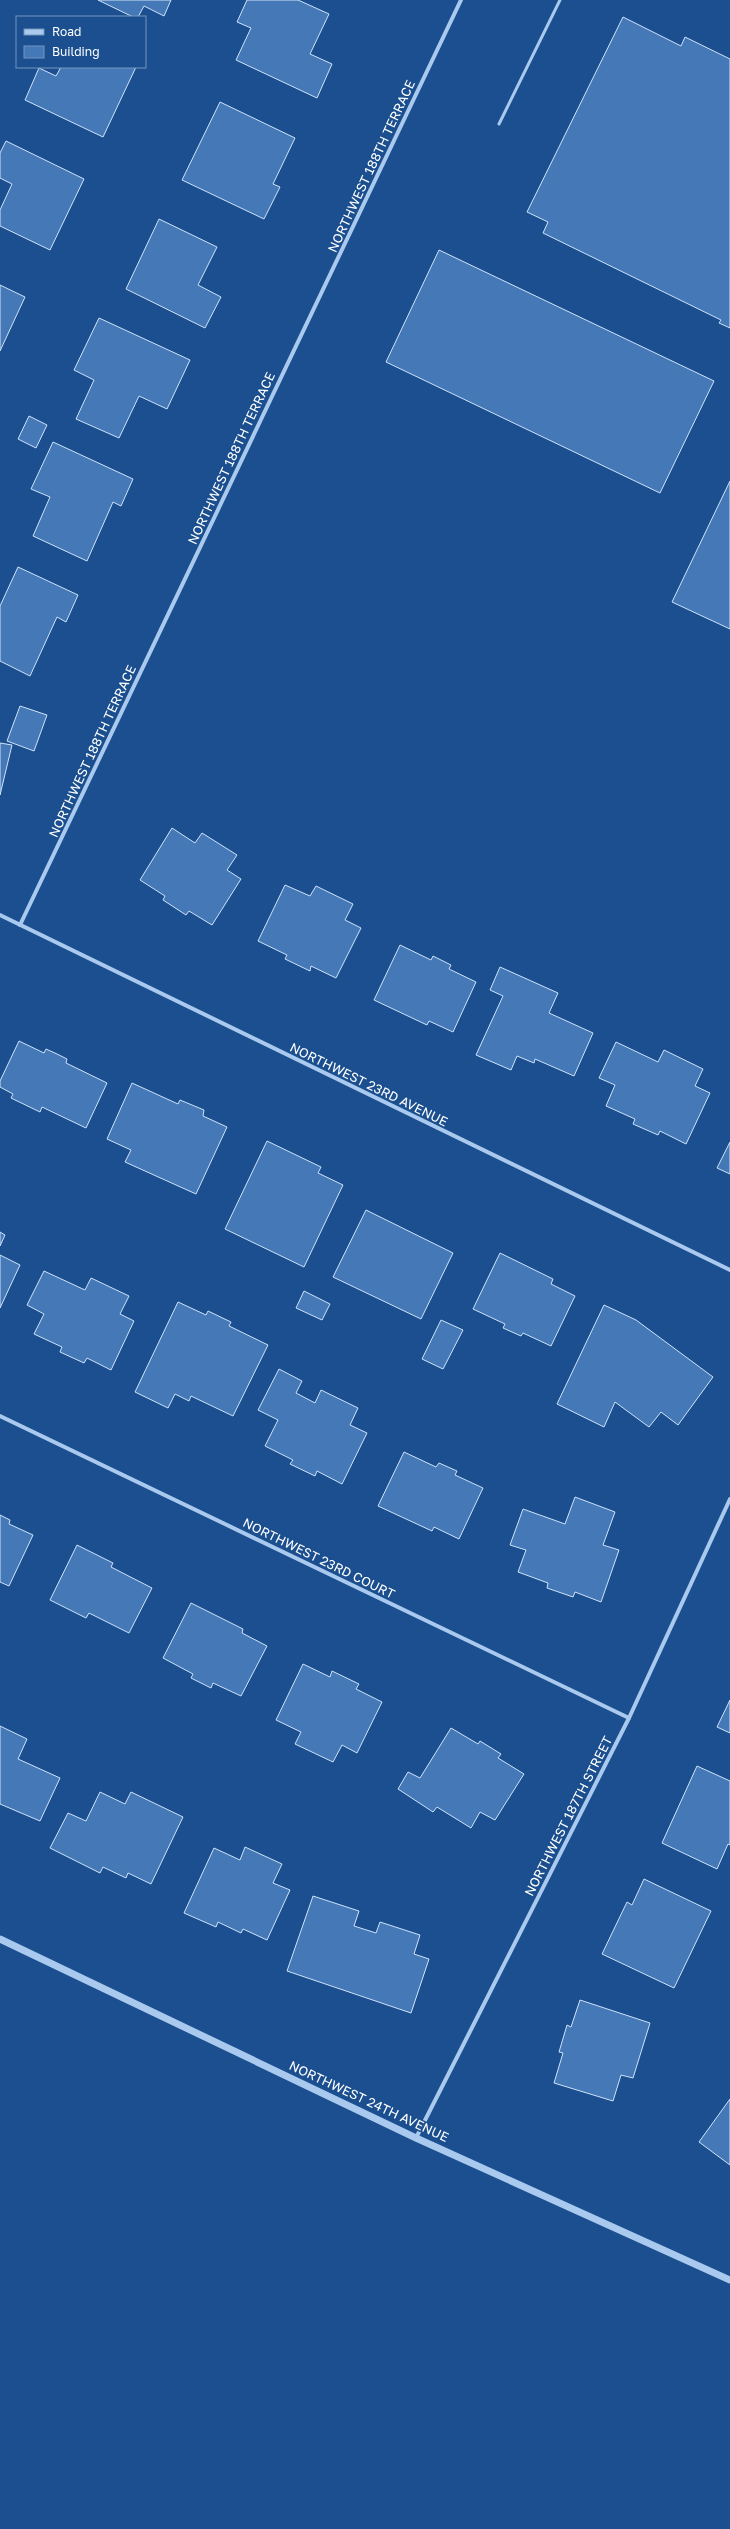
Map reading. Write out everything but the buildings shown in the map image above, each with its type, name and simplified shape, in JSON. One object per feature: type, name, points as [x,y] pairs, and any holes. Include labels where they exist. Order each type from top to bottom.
[{"type":"street","name":"NORTHWEST 188TH TERRACE","points":[[20,925],[461,0]]},
{"type":"street","name":"NORTHWEST 23RD AVENUE","points":[[0,916],[730,1270]]},
{"type":"street","name":"NORTHWEST 23RD COURT","points":[[0,1416],[629,1718]]},
{"type":"street","name":"NORTHWEST 187TH STREET","points":[[416,2138],[629,1718],[730,1499]]},
{"type":"street","name":"NORTHWEST 24TH AVENUE","points":[[0,1939],[416,2138],[730,2280]]},
{"type":"lane","points":[[500,124],[560,0]]}]
